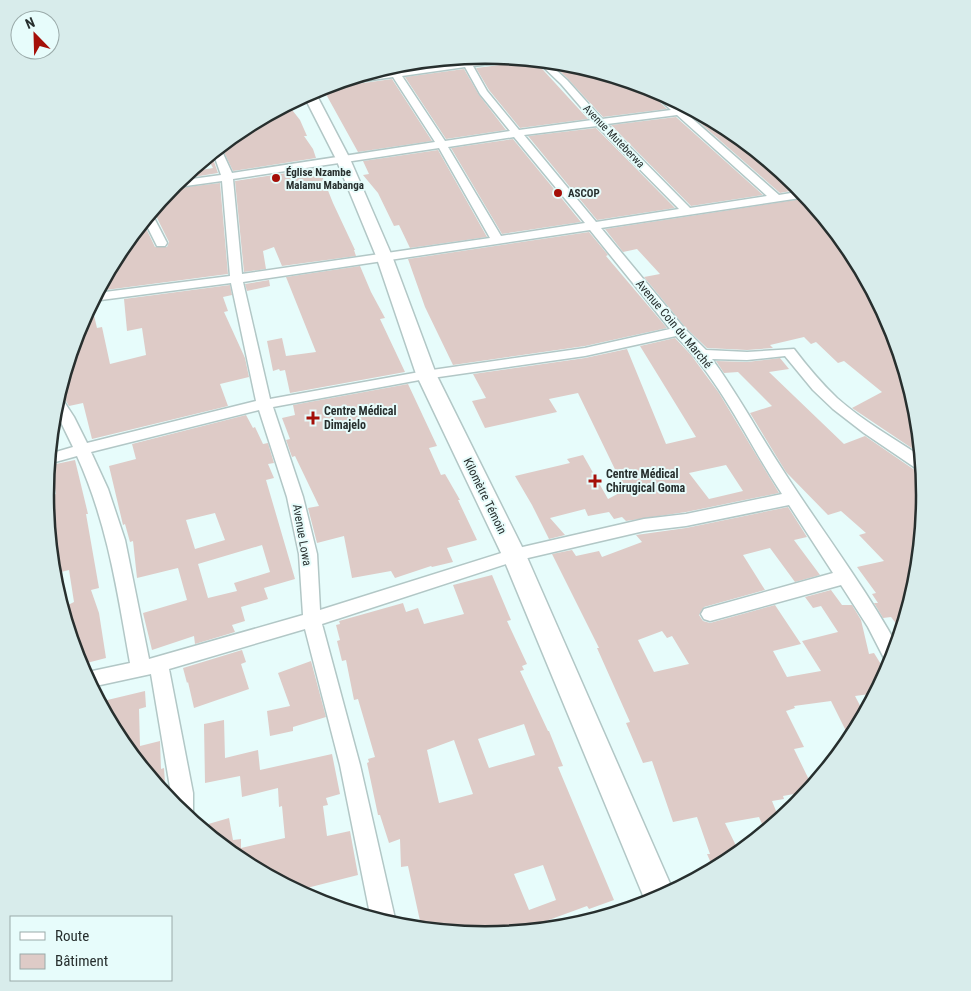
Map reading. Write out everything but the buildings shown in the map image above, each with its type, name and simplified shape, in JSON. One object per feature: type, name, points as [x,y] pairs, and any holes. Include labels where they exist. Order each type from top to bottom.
[{"type":"main road","name":"Kilomètre Témoin","points":[[313,100],[343,159],[384,256],[426,374],[514,556],[658,891]]},
{"type":"street","name":"Avenue Coin du Marché","points":[[468,65],[483,92],[679,332],[702,354],[724,385],[793,498],[875,622],[889,648]]},
{"type":"street","name":"Avenue Muteberwa","points":[[549,68],[564,82],[600,123],[688,211]]},
{"type":"street","points":[[396,73],[442,145],[497,240]]},
{"type":"street","points":[[675,107],[776,198]]},
{"type":"street","points":[[189,182],[518,133],[680,112]]},
{"type":"street","name":"Avenue Lowa","points":[[220,156],[227,175],[236,279],[264,404],[295,497],[308,554],[312,620],[350,765],[382,915]]},
{"type":"street","points":[[103,296],[236,279],[796,195]]},
{"type":"street","points":[[151,223],[162,243]]},
{"type":"street","points":[[56,457],[264,404],[426,374],[606,350],[679,332]]},
{"type":"street","points":[[702,354],[746,356],[789,352],[836,405],[915,460]]},
{"type":"street","points":[[62,410],[100,489],[116,540],[182,793],[182,803]]},
{"type":"street","points":[[95,678],[150,666],[312,620],[514,556],[644,525],[686,520],[793,498]]},
{"type":"street","points":[[710,614],[845,577]]},
{"type":"place","name":"Église Nzambe Malamu Mabanga","points":[[276,178]]},
{"type":"place","name":"ASCOP","points":[[558,193]]},
{"type":"place","name":"Centre Médical Dimajelo","points":[[313,418]]},
{"type":"place","name":"Centre Médical Chirugical Goma","points":[[595,481]]}]
